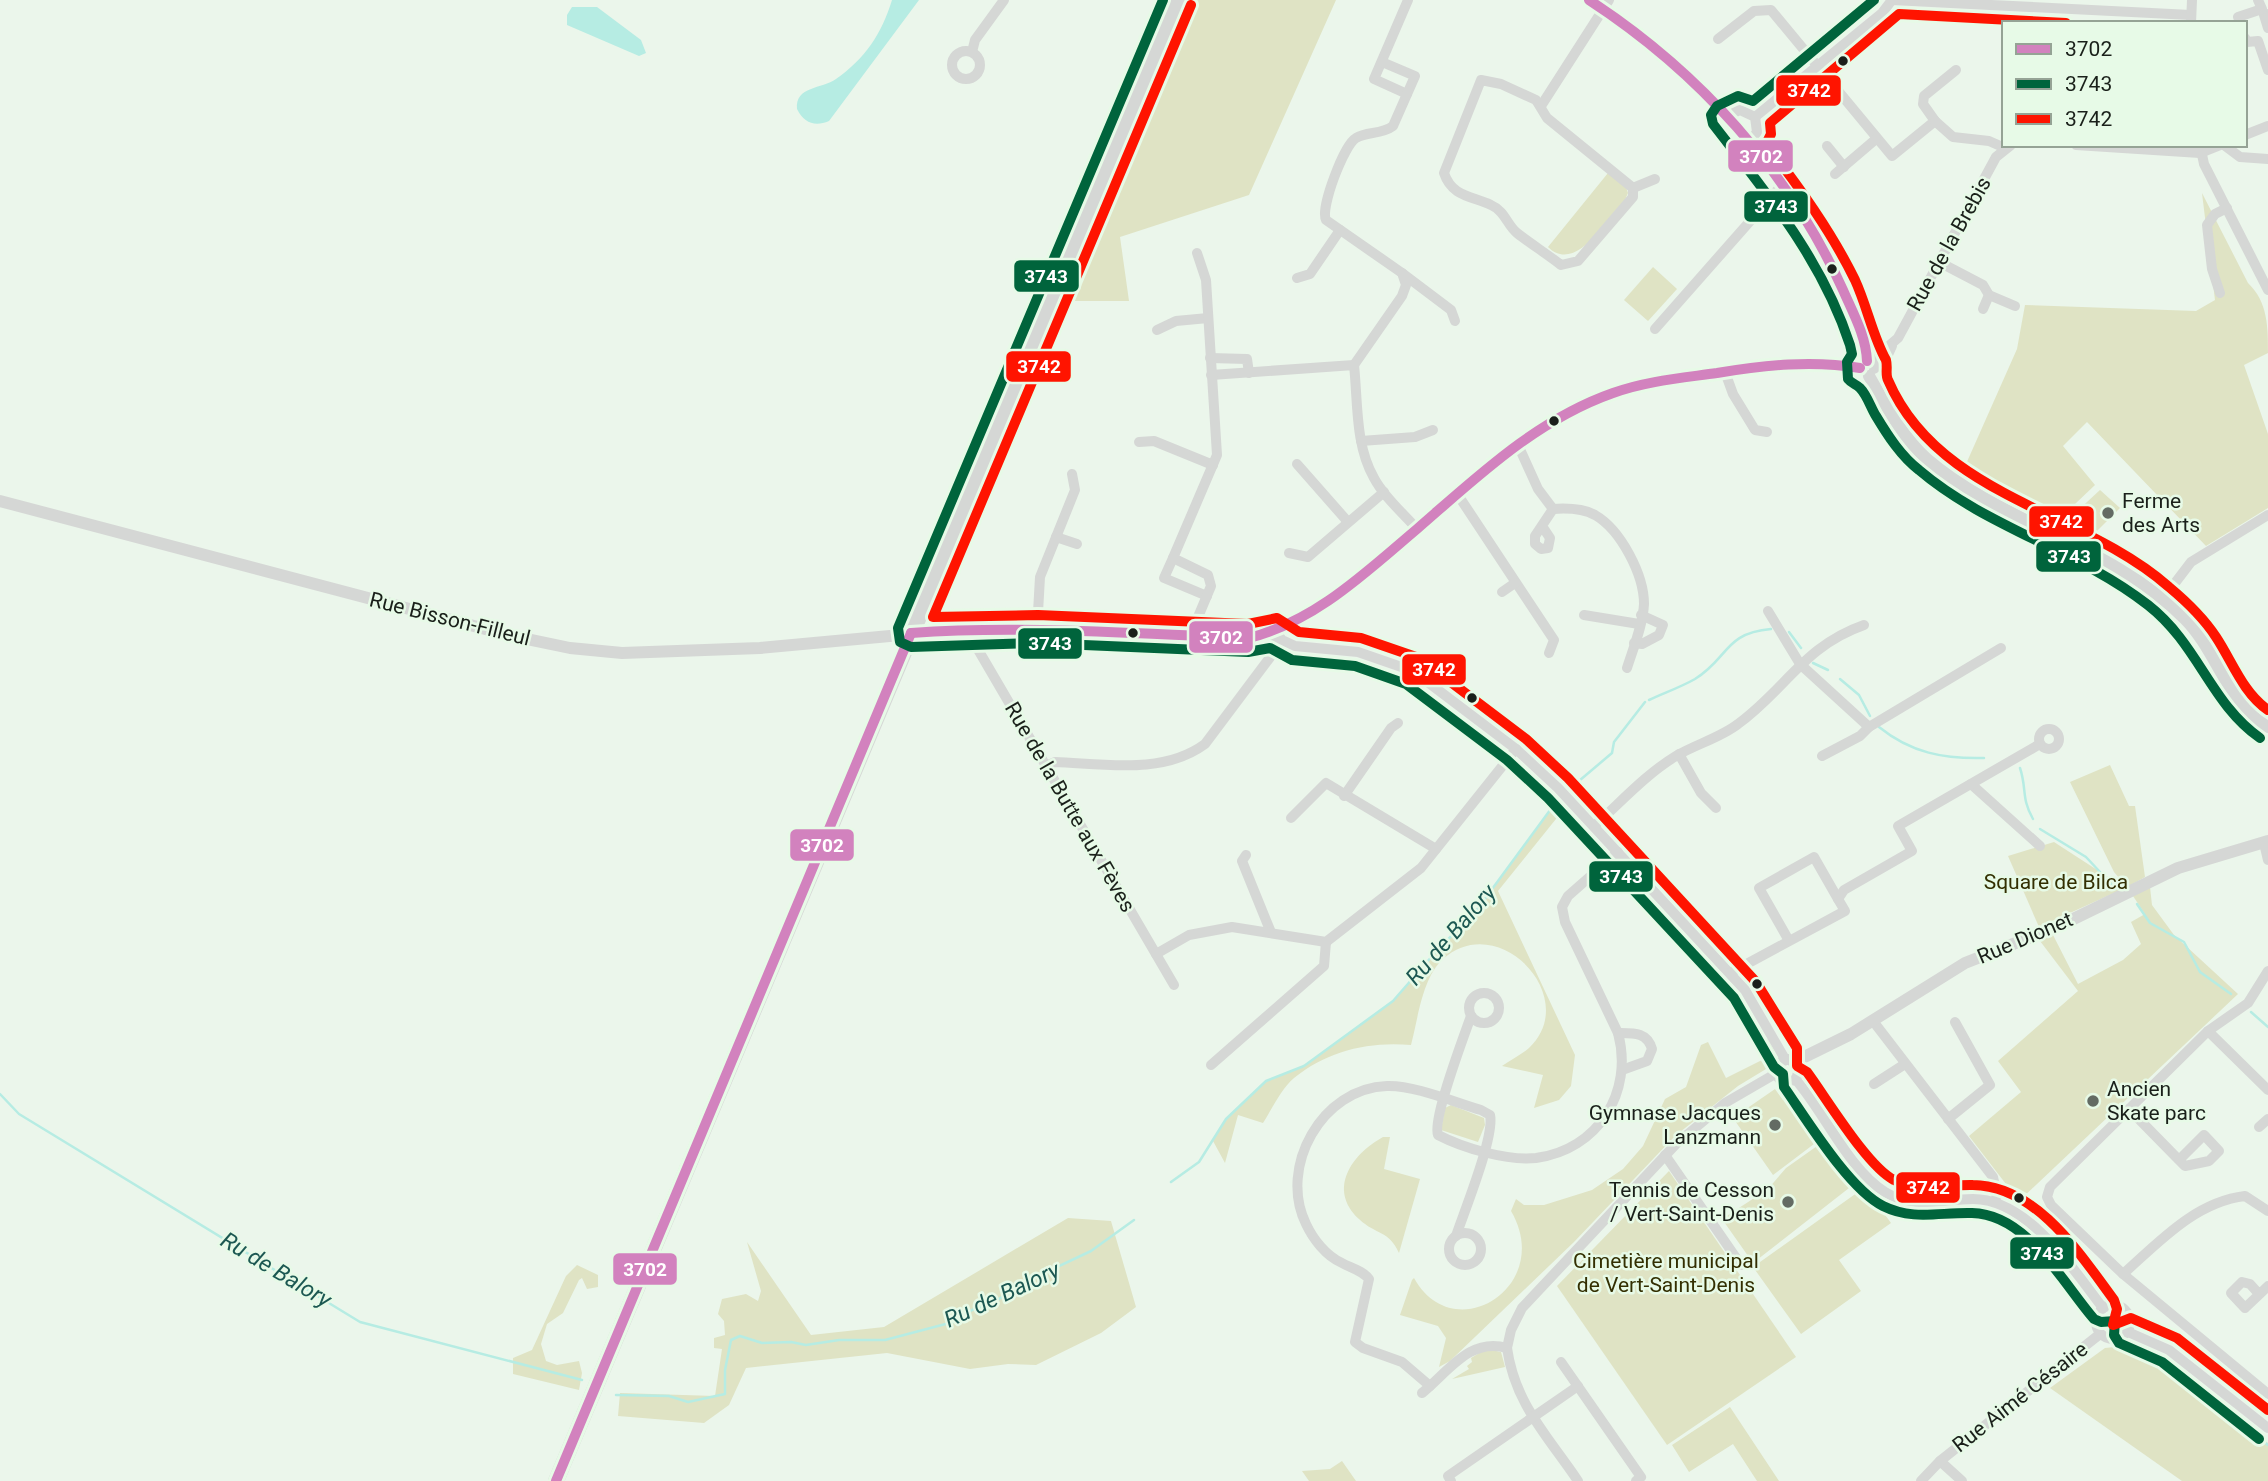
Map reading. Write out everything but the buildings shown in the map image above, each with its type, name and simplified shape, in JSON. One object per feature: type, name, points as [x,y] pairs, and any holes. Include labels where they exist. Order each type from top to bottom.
[{"type":"main road","points":[[556,1481],[1178,0]]},
{"type":"street","points":[[972,52],[975,40],[1004,0]]},
{"type":"street","points":[[1407,94],[1374,79],[1408,0]]},
{"type":"street","points":[[1589,0],[1606,4],[1662,52],[1725,117],[1781,186],[1834,265],[1865,345],[1868,367],[1904,432],[1927,459],[1963,484],[2076,544],[2162,600],[2185,619],[2203,642],[2246,712],[2268,727]]},
{"type":"street","points":[[1755,117],[1882,13],[1892,0],[2191,19],[2192,0]]},
{"type":"street","points":[[1541,106],[1606,4]]},
{"type":"street","points":[[2239,21],[2238,17],[2263,9],[2268,28]]},
{"type":"street","points":[[1718,39],[1755,11],[1771,10],[1892,156],[1936,121]]},
{"type":"street","points":[[2263,39],[2268,70]]},
{"type":"street","points":[[1381,62],[1415,76],[1392,126],[1386,131],[1354,138],[1350,143],[1324,206],[1326,219],[1451,310],[1455,321]]},
{"type":"street","points":[[1956,70],[1924,96],[1923,104],[1953,137],[2002,144]]},
{"type":"street","points":[[1481,80],[1501,84],[1536,100],[1547,118],[1633,188],[1633,197],[1578,261],[1561,265],[1514,231],[1506,216],[1491,205],[1472,201],[1448,184],[1444,173],[1481,80]]},
{"type":"street","points":[[1725,117],[1740,110],[1755,117]]},
{"type":"street","points":[[1748,144],[1757,132],[1755,117]]},
{"type":"street","points":[[2247,134],[2268,125]]},
{"type":"street","points":[[1826,146],[1839,170],[1876,139]]},
{"type":"street","name":"Rue de la Brebis","points":[[1868,367],[1886,359],[1996,157],[2007,147]]},
{"type":"street","points":[[2138,147],[2200,149],[2268,290]]},
{"type":"street","points":[[2225,147],[2240,157],[2268,159]]},
{"type":"street","points":[[1633,188],[1655,179]]},
{"type":"street","points":[[1655,329],[1781,186]]},
{"type":"street","points":[[2220,293],[2212,270],[2207,225],[2215,214],[2227,208]]},
{"type":"street","points":[[1297,278],[1310,274],[1340,230]]},
{"type":"street","points":[[1197,253],[1204,266],[1217,455],[1164,578],[1207,596]]},
{"type":"street","points":[[1939,262],[1983,285],[1989,295],[2015,306]]},
{"type":"street","points":[[1402,273],[1406,285],[1402,296],[1354,365],[1361,441],[1375,480],[1417,528]]},
{"type":"street","points":[[1983,309],[1989,295]]},
{"type":"street","points":[[1157,330],[1176,321],[1208,318]]},
{"type":"street","points":[[1210,358],[1247,359],[1249,373]]},
{"type":"street","points":[[1276,632],[1355,580],[1518,445],[1579,407],[1615,392],[1791,362],[1868,367]]},
{"type":"street","points":[[1212,375],[1354,365]]},
{"type":"street","points":[[1725,372],[1733,394],[1755,430],[1767,432]]},
{"type":"street","points":[[1361,441],[1415,437],[1433,429]]},
{"type":"street","points":[[1139,442],[1154,441],[1213,465]]},
{"type":"street","points":[[1518,445],[1538,489],[1553,509]]},
{"type":"street","points":[[1297,464],[1348,522]]},
{"type":"street","points":[[1037,630],[1040,577],[1075,490],[1072,474]]},
{"type":"street","points":[[1289,553],[1308,557],[1384,492]]},
{"type":"street","points":[[1458,495],[1554,640],[1549,653]]},
{"type":"street","name":"Rue Bisson-Filleul","points":[[0,501],[508,635],[570,648],[622,653],[689,653],[966,629],[1249,638],[1276,632]]},
{"type":"street","points":[[1553,509],[1573,508],[1596,516],[1618,538],[1639,576],[1644,604],[1627,668]]},
{"type":"street","points":[[1542,526],[1553,509]]},
{"type":"street","points":[[2162,600],[2191,562],[2268,515]]},
{"type":"street","points":[[1056,537],[1077,544]]},
{"type":"street","points":[[1173,558],[1208,575],[1211,586],[1190,636]]},
{"type":"street","points":[[1502,592],[1515,583]]},
{"type":"street","points":[[1768,611],[1800,664],[1869,727]]},
{"type":"street","points":[[1584,615],[1663,625],[1659,635],[1642,644],[1634,643]]},
{"type":"street","points":[[1594,826],[1679,754],[1736,726],[1810,653],[1846,631],[1864,625]]},
{"type":"street","name":"Rue de la Butte aux Fèves","points":[[966,629],[1174,985]]},
{"type":"street","points":[[1276,632],[1282,640],[1296,646],[1358,652],[1413,671],[1516,749],[1594,826],[1750,997],[1790,1060],[1799,1068],[1796,1080],[1864,1174],[1886,1193],[1920,1203],[1975,1199],[1995,1201],[2006,1206],[2059,1252],[2081,1276],[2103,1308]]},
{"type":"street","points":[[1046,766],[1055,762],[1162,764],[1196,751],[1205,744],[1274,652],[1276,632]]},
{"type":"street","points":[[1822,757],[2001,648]]},
{"type":"street","points":[[1344,796],[1391,728],[1398,723]]},
{"type":"street","points":[[1839,899],[1844,890],[1912,851],[1898,825],[2040,744]]},
{"type":"street","points":[[1211,1065],[1324,966],[1326,942],[1421,868],[1516,749]]},
{"type":"street","points":[[1679,754],[1701,793],[1716,808]]},
{"type":"street","points":[[1291,818],[1326,783],[1436,849]]},
{"type":"street","points":[[1971,783],[2040,846]]},
{"type":"street","points":[[2266,842],[2268,860]]},
{"type":"street","name":"Rue Dionet","points":[[1790,1060],[1873,1021],[1965,963],[2061,925],[2178,868],[2266,842]]},
{"type":"street","points":[[1471,1016],[1444,1099],[1436,1128],[1438,1135],[1484,1151],[1534,1158],[1573,1147],[1608,1114],[1615,1101],[1622,1070],[1618,1033],[1565,922],[1562,907],[1568,897],[1618,852]]},
{"type":"street","points":[[1246,855],[1242,861],[1270,930]]},
{"type":"street","points":[[1730,973],[1788,939],[1798,939],[1845,911],[1814,857],[1759,888],[1788,939]]},
{"type":"street","points":[[1156,954],[1189,935],[1232,927],[1270,930],[1326,942]]},
{"type":"street","points":[[2267,1393],[2123,1274],[2051,1205],[2047,1197],[2050,1187],[2208,1031],[2248,1003],[2264,988],[2268,971]]},
{"type":"street","points":[[1873,1021],[1993,1177],[1996,1184],[1995,1201]]},
{"type":"street","points":[[1955,1022],[1990,1085],[2000,1095]]},
{"type":"street","points":[[2208,1031],[2268,1090]]},
{"type":"street","points":[[1618,1033],[1640,1034],[1647,1038],[1652,1049],[1647,1061],[1622,1070]]},
{"type":"street","points":[[1578,1481],[1516,1388],[1507,1348],[1511,1330],[1528,1300],[1665,1155],[1725,1103],[1775,1074],[1778,1063],[1790,1060]]},
{"type":"street","points":[[1874,1084],[1905,1064]]},
{"type":"street","points":[[1775,1074],[1782,1083],[1796,1080]]},
{"type":"street","points":[[1948,1119],[1990,1085]]},
{"type":"street","points":[[1456,1236],[1484,1151],[1491,1123],[1490,1115],[1444,1099],[1389,1086],[1349,1098],[1321,1119],[1306,1141],[1301,1156],[1298,1190],[1306,1224],[1315,1239],[1338,1262],[1362,1272],[1369,1279],[1355,1342],[1363,1349],[1402,1362],[1426,1390],[1478,1346],[1492,1344],[1507,1348]]},
{"type":"street","points":[[2129,1109],[2179,1160]]},
{"type":"street","points":[[1665,1155],[1741,1265]]},
{"type":"street","points":[[2123,1274],[2178,1224],[2228,1199],[2245,1196],[2268,1211]]},
{"type":"street","points":[[2115,1305],[2125,1310],[2131,1320],[2128,1332],[2115,1340],[2100,1334],[2096,1317],[2103,1308],[2115,1305]]},
{"type":"street","points":[[2128,1332],[2169,1350],[2268,1429]]},
{"type":"street","name":"Rue Aimé Césaire","points":[[1921,1481],[1940,1461],[2100,1334]]},
{"type":"street","points":[[1561,1362],[1641,1477],[1636,1481]]},
{"type":"street","points":[[1451,1481],[1448,1476],[1578,1386]]},
{"type":"street","name":"Rue Aimé Césaire","points":[[1940,1461],[1958,1480]]},
{"type":"green space","points":[[1186,0],[1336,0],[1249,195],[1120,237],[1129,301],[1055,301]]},
{"type":"green space","points":[[1608,173],[1626,187],[1628,193],[1624,202],[1599,232],[1579,250],[1558,254],[1548,247]]},
{"type":"green space","points":[[2202,193],[2248,283],[2260,298],[2266,315],[2268,353],[2244,365],[2268,434],[2268,508],[2206,546],[2087,422],[2063,446],[2095,485],[2054,524],[2013,497],[1962,473],[2017,349],[2025,305],[2196,311],[2215,300]]},
{"type":"green space","points":[[1653,267],[1677,289],[1648,321],[1624,300]]},
{"type":"green space","points":[[2100,490],[2120,508],[2085,543],[2060,527]]},
{"type":"green space","points":[[2110,765],[2129,806],[2135,806],[2145,877],[2127,887],[2114,872],[2070,782]]},
{"type":"green space","points":[[1556,802],[1564,809],[1498,891],[1575,1055],[1571,1086],[1559,1100],[1534,1108],[1543,1075],[1502,1066],[1529,1048],[1543,1028],[1546,1006],[1540,985],[1527,966],[1509,952],[1488,945],[1465,946],[1443,959],[1430,977],[1411,1045],[1380,1045],[1349,1050],[1307,1069],[1285,1088],[1263,1123],[1238,1115],[1225,1163],[1213,1141],[1226,1119],[1266,1081],[1303,1066],[1393,1001],[1440,947],[1473,915]]},
{"type":"green space","name":"Square de Bilca","points":[[2054,842],[2125,888],[2039,927],[2008,856]]},
{"type":"green space","points":[[2150,887],[2152,905],[2174,935],[2238,994],[2019,1201],[1969,1136],[2021,1092],[1998,1061],[2078,991],[2040,941],[2053,935],[2078,984],[2123,960],[2141,944],[2131,922],[2145,914],[2133,896]]},
{"type":"green space","points":[[1767,1039],[1774,1051],[1766,1069],[1738,1086],[1675,1136],[1574,1242],[1450,1361],[1439,1367],[1446,1338],[1438,1326],[1400,1315],[1414,1278],[1431,1299],[1452,1308],[1474,1308],[1494,1300],[1510,1284],[1520,1263],[1521,1238],[1511,1211],[1516,1199],[1524,1205],[1544,1205],[1592,1190],[1623,1169],[1643,1146],[1665,1099],[1686,1087],[1701,1045],[1708,1042],[1726,1078],[1764,1059],[1758,1044]]},
{"type":"green space","name":"Gymnase Jacques Lanzmann","points":[[1775,1089],[1783,1100],[1793,1094],[1818,1133],[1809,1137],[1814,1144],[1773,1175],[1733,1118]]},
{"type":"green space","points":[[1451,1105],[1484,1118],[1485,1125],[1478,1142],[1441,1130],[1445,1108]]},
{"type":"green space","points":[[1383,1137],[1390,1137],[1384,1169],[1420,1179],[1399,1253],[1391,1240],[1359,1219],[1345,1196],[1344,1184],[1353,1163]]},
{"type":"green space","name":"Tennis de Cesson / Vert-Saint-Denis","points":[[1827,1139],[1858,1181],[1753,1263],[1722,1219],[1768,1189],[1786,1168]]},
{"type":"green space","name":"Cimetière municipal de Vert-Saint-Denis","points":[[1669,1171],[1796,1357],[1667,1445],[1557,1286]]},
{"type":"green space","points":[[1865,1187],[1891,1223],[1839,1260],[1861,1291],[1801,1334],[1753,1267]]},
{"type":"green space","points":[[1068,1218],[1111,1221],[1136,1307],[1101,1333],[1036,1365],[1008,1364],[970,1369],[887,1353],[746,1368],[729,1405],[704,1423],[618,1416],[620,1393],[715,1396],[722,1349],[714,1348],[714,1338],[725,1335],[724,1321],[718,1314],[722,1299],[746,1294],[758,1301],[761,1291],[747,1242],[811,1335],[884,1327]]},
{"type":"green space","points":[[577,1265],[598,1275],[598,1287],[587,1289],[582,1278],[579,1280],[563,1313],[547,1324],[541,1344],[546,1361],[557,1365],[579,1361],[582,1373],[579,1390],[513,1374],[513,1358],[532,1350],[566,1276]]},
{"type":"green space","points":[[2135,1345],[2169,1361],[2268,1443],[2268,1481],[2182,1481],[2050,1388],[2105,1348]]},
{"type":"green space","points":[[1486,1349],[1501,1352],[1505,1367],[1452,1379],[1469,1369],[1467,1366],[1472,1362],[1471,1358]]},
{"type":"green space","points":[[1730,1407],[1779,1481],[1757,1481],[1733,1444],[1689,1472],[1672,1445]]},
{"type":"green space","points":[[1342,1461],[1356,1481],[1309,1481],[1302,1471],[1330,1469]]},
{"type":"water","points":[[892,0],[919,0],[829,121],[815,124],[807,121],[797,109],[800,96],[836,79],[856,63],[878,34]]},
{"type":"water","points":[[572,7],[597,7],[641,40],[646,53],[639,56],[567,25],[567,15]]},
{"type":"waterway","name":"Ru de Balory","points":[[1649,700],[1695,679],[1735,641],[1756,631],[1771,629]]},
{"type":"waterway","name":"Ru de Balory","points":[[1789,632],[1801,648]]},
{"type":"waterway","name":"Ru de Balory","points":[[1813,663],[1828,670]]},
{"type":"waterway","name":"Ru de Balory","points":[[1840,679],[1859,695],[1870,716]]},
{"type":"waterway","name":"Ru de Balory","points":[[1573,786],[1612,753],[1614,742],[1645,702]]},
{"type":"waterway","name":"Ru de Balory","points":[[1879,727],[1903,743],[1928,753],[1984,758]]},
{"type":"waterway","name":"Ru de Balory","points":[[2020,768],[2027,805],[2033,819]]},
{"type":"waterway","name":"Ru de Balory","points":[[1171,1182],[1199,1162],[1226,1119],[1266,1081],[1304,1066],[1393,1001],[1440,947],[1473,915],[1556,802]]},
{"type":"waterway","name":"Ru de Balory","points":[[2040,829],[2086,857],[2115,888]]},
{"type":"waterway","name":"Ru de Balory","points":[[2137,904],[2150,923],[2184,942],[2200,972],[2231,994]]},
{"type":"waterway","name":"Ru de Balory","points":[[2251,1012],[2268,1027]]},
{"type":"waterway","name":"Ru de Balory","points":[[0,1094],[19,1114],[360,1322],[582,1380]]},
{"type":"waterway","name":"Ru de Balory","points":[[616,1395],[669,1396],[688,1402],[725,1394],[725,1370],[731,1340],[740,1336],[762,1343],[791,1342],[806,1345],[839,1340],[885,1340],[957,1321],[972,1310],[996,1301],[1021,1284],[1091,1251],[1134,1220]]},
{"type":"waterway","points":[[2172,1368],[2268,1445]]},
{"type":"transit line","name":"3743","points":[[1163,0],[898,628],[900,642],[911,647],[1037,643],[1248,652],[1270,648],[1292,660],[1355,666],[1406,684],[1507,760],[1548,798],[1734,998],[1774,1067],[1783,1074],[1784,1087],[1829,1152],[1856,1185],[1894,1211],[1916,1215],[1972,1213],[1992,1216],[2010,1225],[2042,1252],[2094,1319],[2101,1322],[2115,1321],[2114,1335],[2119,1343],[2162,1362],[2259,1439]]},
{"type":"transit line","name":"3702","points":[[1589,0],[1629,28],[1703,92],[1737,127],[1768,165],[1821,246],[1858,325],[1867,361]]},
{"type":"transit line","name":"3743","points":[[1874,0],[1753,101],[1738,96],[1717,106],[1711,115],[1713,124],[1773,202],[1809,256],[1850,345],[1852,354],[1847,362],[1848,379],[1862,391],[1885,431],[1906,458],[1945,490],[1974,508],[2092,569],[2148,605],[2180,638],[2229,708],[2260,738]]},
{"type":"transit line","name":"3742","points":[[1191,5],[933,617],[1038,615],[1248,624],[1277,618],[1299,632],[1361,638],[1419,658],[1526,739],[1568,778],[1756,982],[1797,1048],[1797,1066],[1807,1072],[1860,1147],[1883,1172],[1894,1180],[1913,1187],[1973,1185],[1996,1188],[2017,1197],[2055,1226],[2087,1263],[2114,1300],[2117,1309],[2113,1325],[2131,1318],[2177,1338],[2268,1410]]},
{"type":"transit line","name":"3742","points":[[2029,21],[1899,14],[1770,123],[1771,134],[1766,144],[1814,210],[1846,262],[1886,360],[1887,378],[1911,419],[1941,451],[1976,477],[2134,561],[2169,587],[2206,623],[2245,686],[2268,710]]},
{"type":"transit line","name":"3702","points":[[911,633],[1038,630],[1249,638],[1296,620],[1339,593],[1509,452],[1558,418],[1585,404],[1613,393],[1664,380],[1753,368],[1788,364],[1860,368]]},
{"type":"transit line","name":"3702","points":[[556,1481],[911,633]]},
{"type":"place","name":"Ferme des Arts","points":[[2108,513]]},
{"type":"place","name":"Ancien Skate parc","points":[[2093,1101]]},
{"type":"place","name":"Gymnase Jacques Lanzmann","points":[[1775,1125]]},
{"type":"place","name":"Tennis de Cesson / Vert-Saint-Denis","points":[[1788,1202]]}]
